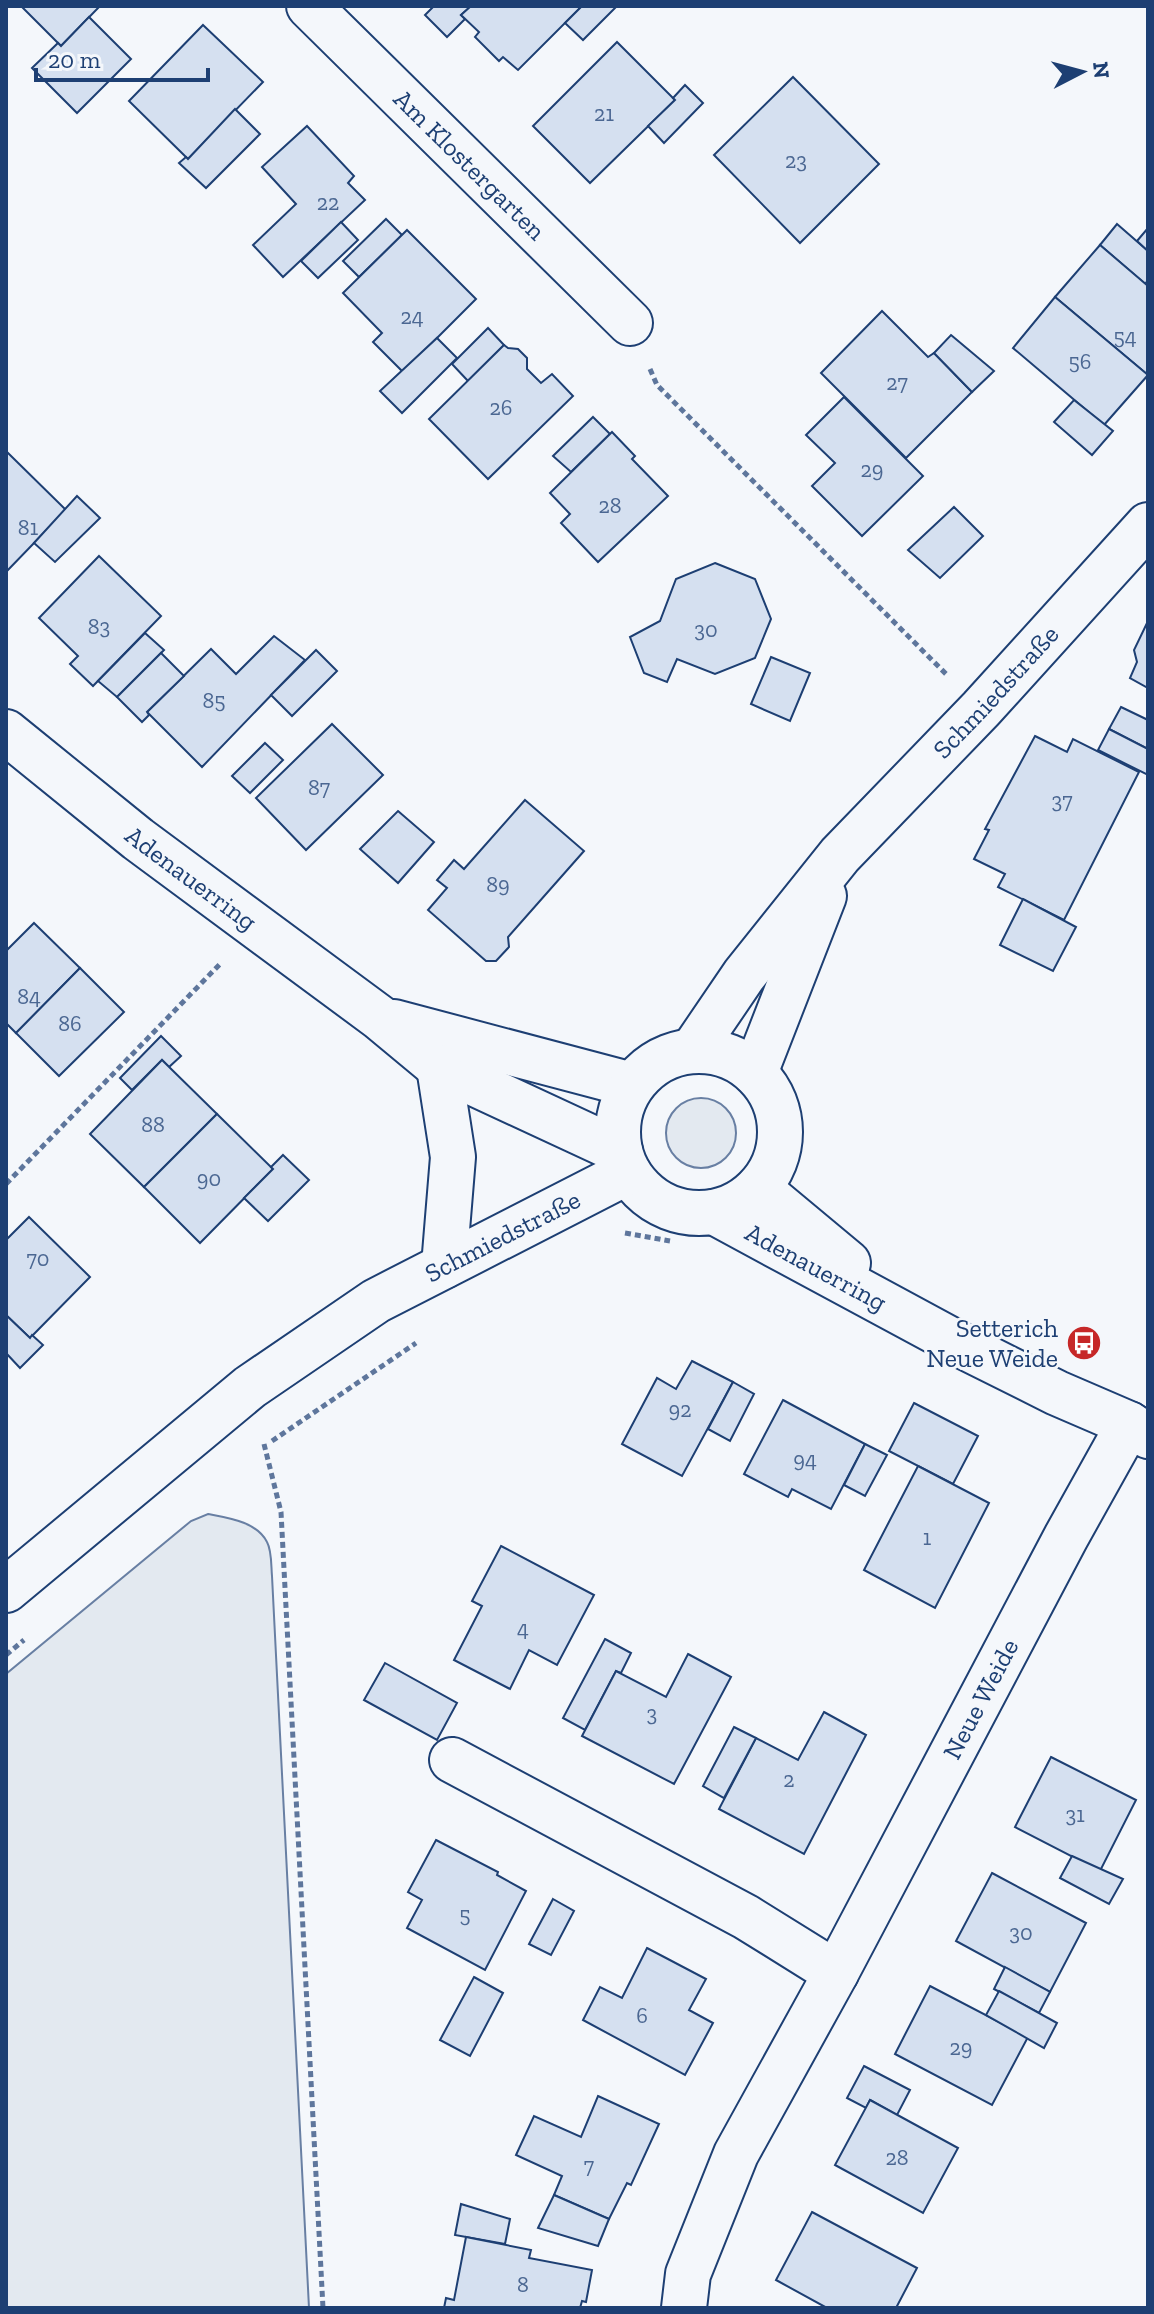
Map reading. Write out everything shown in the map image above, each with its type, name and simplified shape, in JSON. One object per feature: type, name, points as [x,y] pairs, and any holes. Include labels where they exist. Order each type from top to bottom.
[{"type":"street","name":"Am Klostergarten","points":[[309,6],[630,323]]},
{"type":"street","name":"Schmiedstraße","points":[[693,1050],[744,975],[840,855],[981,709],[1148,525]]},
{"type":"street","name":"Adenauerring","points":[[6,732],[138,839],[380,1018],[439,1067],[624,1161]]},
{"type":"street","name":"Schmiedstraße","points":[[755,1073],[840,855]]},
{"type":"street","name":"Adenauerring","points":[[380,1018],[632,1085]]},
{"type":"street","points":[[693,1050],[716,1052],[737,1060],[755,1073],[771,1093],[779,1117],[780,1142],[773,1167],[758,1188],[738,1204],[714,1212],[665,1207],[643,1192],[624,1161],[617,1128],[622,1106],[632,1085],[648,1068],[669,1056],[693,1050]]},
{"type":"street","points":[[439,1067],[453,1157],[444,1266]]},
{"type":"street","name":"Schmiedstraße","points":[[6,1590],[250,1387],[376,1301],[444,1266],[624,1161]]},
{"type":"street","name":"Adenauerring","points":[[758,1188],[917,1321]]},
{"type":"street","name":"Adenauerring","points":[[714,1212],[1057,1393],[1138,1430]]},
{"type":"street","name":"Neue Weide","points":[[684,2308],[688,2274],[736,2154],[836,1973],[1066,1537],[1138,1430]]},
{"type":"street","points":[[452,1760],[746,1917],[836,1973]]},
{"type":"path","points":[[630,323],[657,385],[981,709]]},
{"type":"path","points":[[6,1184],[257,927]]},
{"type":"path","points":[[253,1457],[422,1339]]},
{"type":"path","points":[[250,1387],[281,1512],[323,2308]]},
{"type":"path","points":[[6,1655],[29,1635]]},
{"type":"shaded area","points":[[701,1098],[726,1108],[736,1133],[726,1158],[701,1168],[676,1158],[666,1133],[676,1108]]},
{"type":"shaded area","points":[[208,1514],[242,1522],[257,1530],[267,1542],[271,1554],[309,2308],[6,2308],[6,1674],[191,1521]]},
{"type":"building","points":[[21,6],[100,6],[61,46]]},
{"type":"building","points":[[434,6],[471,6],[461,15],[465,19],[447,37],[425,15]]},
{"type":"building","points":[[471,6],[582,6],[518,70],[503,57],[499,61],[475,37],[479,32],[461,15]]},
{"type":"building","points":[[582,6],[617,6],[583,40],[565,23]]},
{"type":"building","points":[[89,17],[131,59],[77,113],[32,68],[58,43],[61,46]]},
{"type":"building","points":[[203,25],[263,82],[188,159],[129,101]]},
{"type":"building","points":[[617,42],[675,100],[590,183],[533,126]]},
{"type":"building","points":[[793,77],[879,164],[800,243],[714,155]]},
{"type":"building","points":[[685,85],[703,103],[664,143],[648,126],[675,100],[673,98]]},
{"type":"building","points":[[235,109],[260,134],[206,188],[179,163],[186,157],[188,159]]},
{"type":"building","points":[[307,126],[354,176],[348,183],[365,200],[283,277],[253,245],[296,204],[262,167]]},
{"type":"building","points":[[386,219],[402,235],[359,277],[343,261]]},
{"type":"building","points":[[341,222],[358,240],[318,278],[301,261]]},
{"type":"building","points":[[1117,224],[1148,251],[1148,280],[1145,284],[1100,245]]},
{"type":"building","points":[[1148,228],[1148,251],[1137,241]]},
{"type":"building","points":[[407,230],[476,299],[403,372],[373,342],[382,333],[343,293]]},
{"type":"building","points":[[1100,245],[1148,286],[1148,375],[1055,297]]},
{"type":"building","points":[[1055,297],[1148,375],[1104,425],[1013,348]]},
{"type":"building","points":[[882,311],[928,357],[934,353],[972,392],[906,458],[821,373]]},
{"type":"building","points":[[488,328],[504,345],[468,381],[452,364]]},
{"type":"building","points":[[951,335],[994,371],[972,392],[934,353]]},
{"type":"building","points":[[437,338],[457,358],[402,413],[380,391]]},
{"type":"building","points":[[504,345],[518,349],[527,358],[527,369],[541,383],[552,374],[573,396],[488,479],[429,419]]},
{"type":"building","points":[[844,397],[923,476],[862,536],[812,486],[835,463],[806,435]]},
{"type":"building","points":[[1074,400],[1113,431],[1092,455],[1054,422]]},
{"type":"building","points":[[593,417],[610,434],[571,472],[553,456]]},
{"type":"building","points":[[612,432],[635,456],[632,459],[668,496],[598,562],[561,523],[570,514],[550,493]]},
{"type":"building","points":[[6,453],[66,510],[6,572]]},
{"type":"building","points":[[77,496],[100,518],[55,562],[34,543]]},
{"type":"building","points":[[954,507],[983,536],[940,578],[908,550]]},
{"type":"building","points":[[99,556],[161,616],[93,686],[70,664],[78,656],[39,618]]},
{"type":"building","points":[[715,563],[755,579],[771,619],[755,658],[715,674],[677,659],[667,682],[644,673],[630,637],[660,621],[676,579]]},
{"type":"building","points":[[1148,621],[1148,688],[1130,678],[1137,662],[1134,650]]},
{"type":"building","points":[[145,633],[164,650],[117,697],[98,681]]},
{"type":"building","points":[[274,636],[305,660],[202,767],[147,712],[211,649],[236,674]]},
{"type":"building","points":[[316,650],[337,671],[292,716],[271,695]]},
{"type":"building","points":[[161,653],[184,676],[147,712],[149,715],[142,722],[117,697]]},
{"type":"building","points":[[771,657],[810,673],[790,721],[751,704]]},
{"type":"building","points":[[1121,707],[1148,720],[1148,749],[1109,729]]},
{"type":"building","points":[[332,724],[383,775],[306,850],[256,798]]},
{"type":"building","points":[[1109,729],[1148,749],[1148,775],[1098,750]]},
{"type":"building","points":[[1035,736],[1067,752],[1073,739],[1139,772],[1064,920],[998,887],[1005,874],[974,859],[989,830],[985,829]]},
{"type":"building","points":[[265,743],[283,760],[250,793],[232,776]]},
{"type":"building","points":[[525,800],[584,851],[508,937],[509,947],[496,961],[486,961],[428,910],[447,888],[437,880],[454,860],[464,869]]},
{"type":"building","points":[[398,811],[434,842],[398,883],[360,849]]},
{"type":"building","points":[[1023,899],[1076,927],[1053,971],[1000,945]]},
{"type":"building","points":[[34,923],[80,968],[16,1033],[6,1023],[6,951]]},
{"type":"building","points":[[80,968],[124,1012],[59,1076],[16,1033]]},
{"type":"building","points":[[161,1036],[181,1056],[169,1067],[162,1060],[132,1090],[120,1078]]},
{"type":"building","points":[[162,1060],[217,1114],[144,1187],[90,1134]]},
{"type":"building","points":[[217,1114],[273,1169],[200,1243],[144,1187]]},
{"type":"building","points":[[283,1155],[309,1180],[268,1221],[244,1198]]},
{"type":"building","points":[[29,1217],[90,1277],[30,1338],[6,1315],[6,1240]]},
{"type":"building","points":[[6,1315],[30,1338],[32,1335],[43,1345],[20,1368],[6,1353]]},
{"type":"building","points":[[692,1361],[733,1382],[682,1476],[622,1444],[657,1378],[676,1389]]},
{"type":"building","points":[[733,1382],[754,1394],[730,1441],[708,1429]]},
{"type":"building","points":[[783,1400],[865,1444],[831,1509],[792,1489],[788,1497],[744,1474]]},
{"type":"building","points":[[914,1403],[978,1436],[953,1484],[889,1451]]},
{"type":"building","points":[[865,1444],[887,1455],[865,1496],[844,1485]]},
{"type":"building","points":[[918,1466],[989,1503],[935,1608],[864,1570]]},
{"type":"building","points":[[501,1546],[594,1595],[557,1665],[529,1650],[510,1689],[454,1660],[482,1606],[472,1601]]},
{"type":"building","points":[[605,1639],[631,1653],[621,1673],[616,1671],[585,1730],[563,1718]]},
{"type":"building","points":[[688,1654],[731,1677],[674,1784],[582,1736],[616,1671],[666,1697]]},
{"type":"building","points":[[385,1663],[457,1703],[437,1740],[364,1700]]},
{"type":"building","points":[[824,1712],[866,1735],[804,1854],[719,1809],[756,1738],[798,1760]]},
{"type":"building","points":[[734,1727],[756,1738],[724,1798],[703,1786]]},
{"type":"building","points":[[1051,1757],[1136,1800],[1100,1871],[1015,1827]]},
{"type":"building","points":[[436,1840],[498,1872],[497,1875],[526,1891],[485,1970],[407,1928],[422,1900],[408,1892]]},
{"type":"building","points":[[1072,1856],[1123,1879],[1109,1904],[1060,1878]]},
{"type":"building","points":[[992,1873],[1086,1923],[1050,1992],[956,1941]]},
{"type":"building","points":[[553,1899],[574,1911],[551,1955],[529,1944]]},
{"type":"building","points":[[647,1948],[706,1979],[689,2010],[713,2023],[685,2075],[583,2020],[600,1987],[622,1998]]},
{"type":"building","points":[[1005,1967],[1050,1992],[1039,2013],[994,1989]]},
{"type":"building","points":[[474,1977],[503,1993],[470,2056],[440,2040]]},
{"type":"building","points":[[930,1986],[1028,2037],[992,2105],[895,2054]]},
{"type":"building","points":[[999,1991],[1057,2023],[1044,2048],[986,2015]]},
{"type":"building","points":[[864,2066],[910,2090],[897,2115],[870,2100],[866,2108],[847,2098]]},
{"type":"building","points":[[598,2096],[659,2124],[631,2185],[627,2183],[609,2219],[554,2195],[562,2176],[516,2155],[534,2116],[581,2137]]},
{"type":"building","points":[[870,2100],[958,2148],[923,2213],[835,2165]]},
{"type":"building","points":[[554,2195],[609,2219],[598,2246],[538,2228]]},
{"type":"building","points":[[461,2204],[510,2219],[505,2244],[455,2235]]},
{"type":"building","points":[[812,2212],[917,2268],[896,2308],[827,2308],[776,2280]]},
{"type":"building","points":[[466,2237],[531,2250],[529,2258],[592,2270],[586,2302],[582,2301],[580,2308],[444,2308],[446,2298],[454,2300]]},
{"type":"place","name":"Setterich Neue Weide","points":[[1084,1343]]}]
